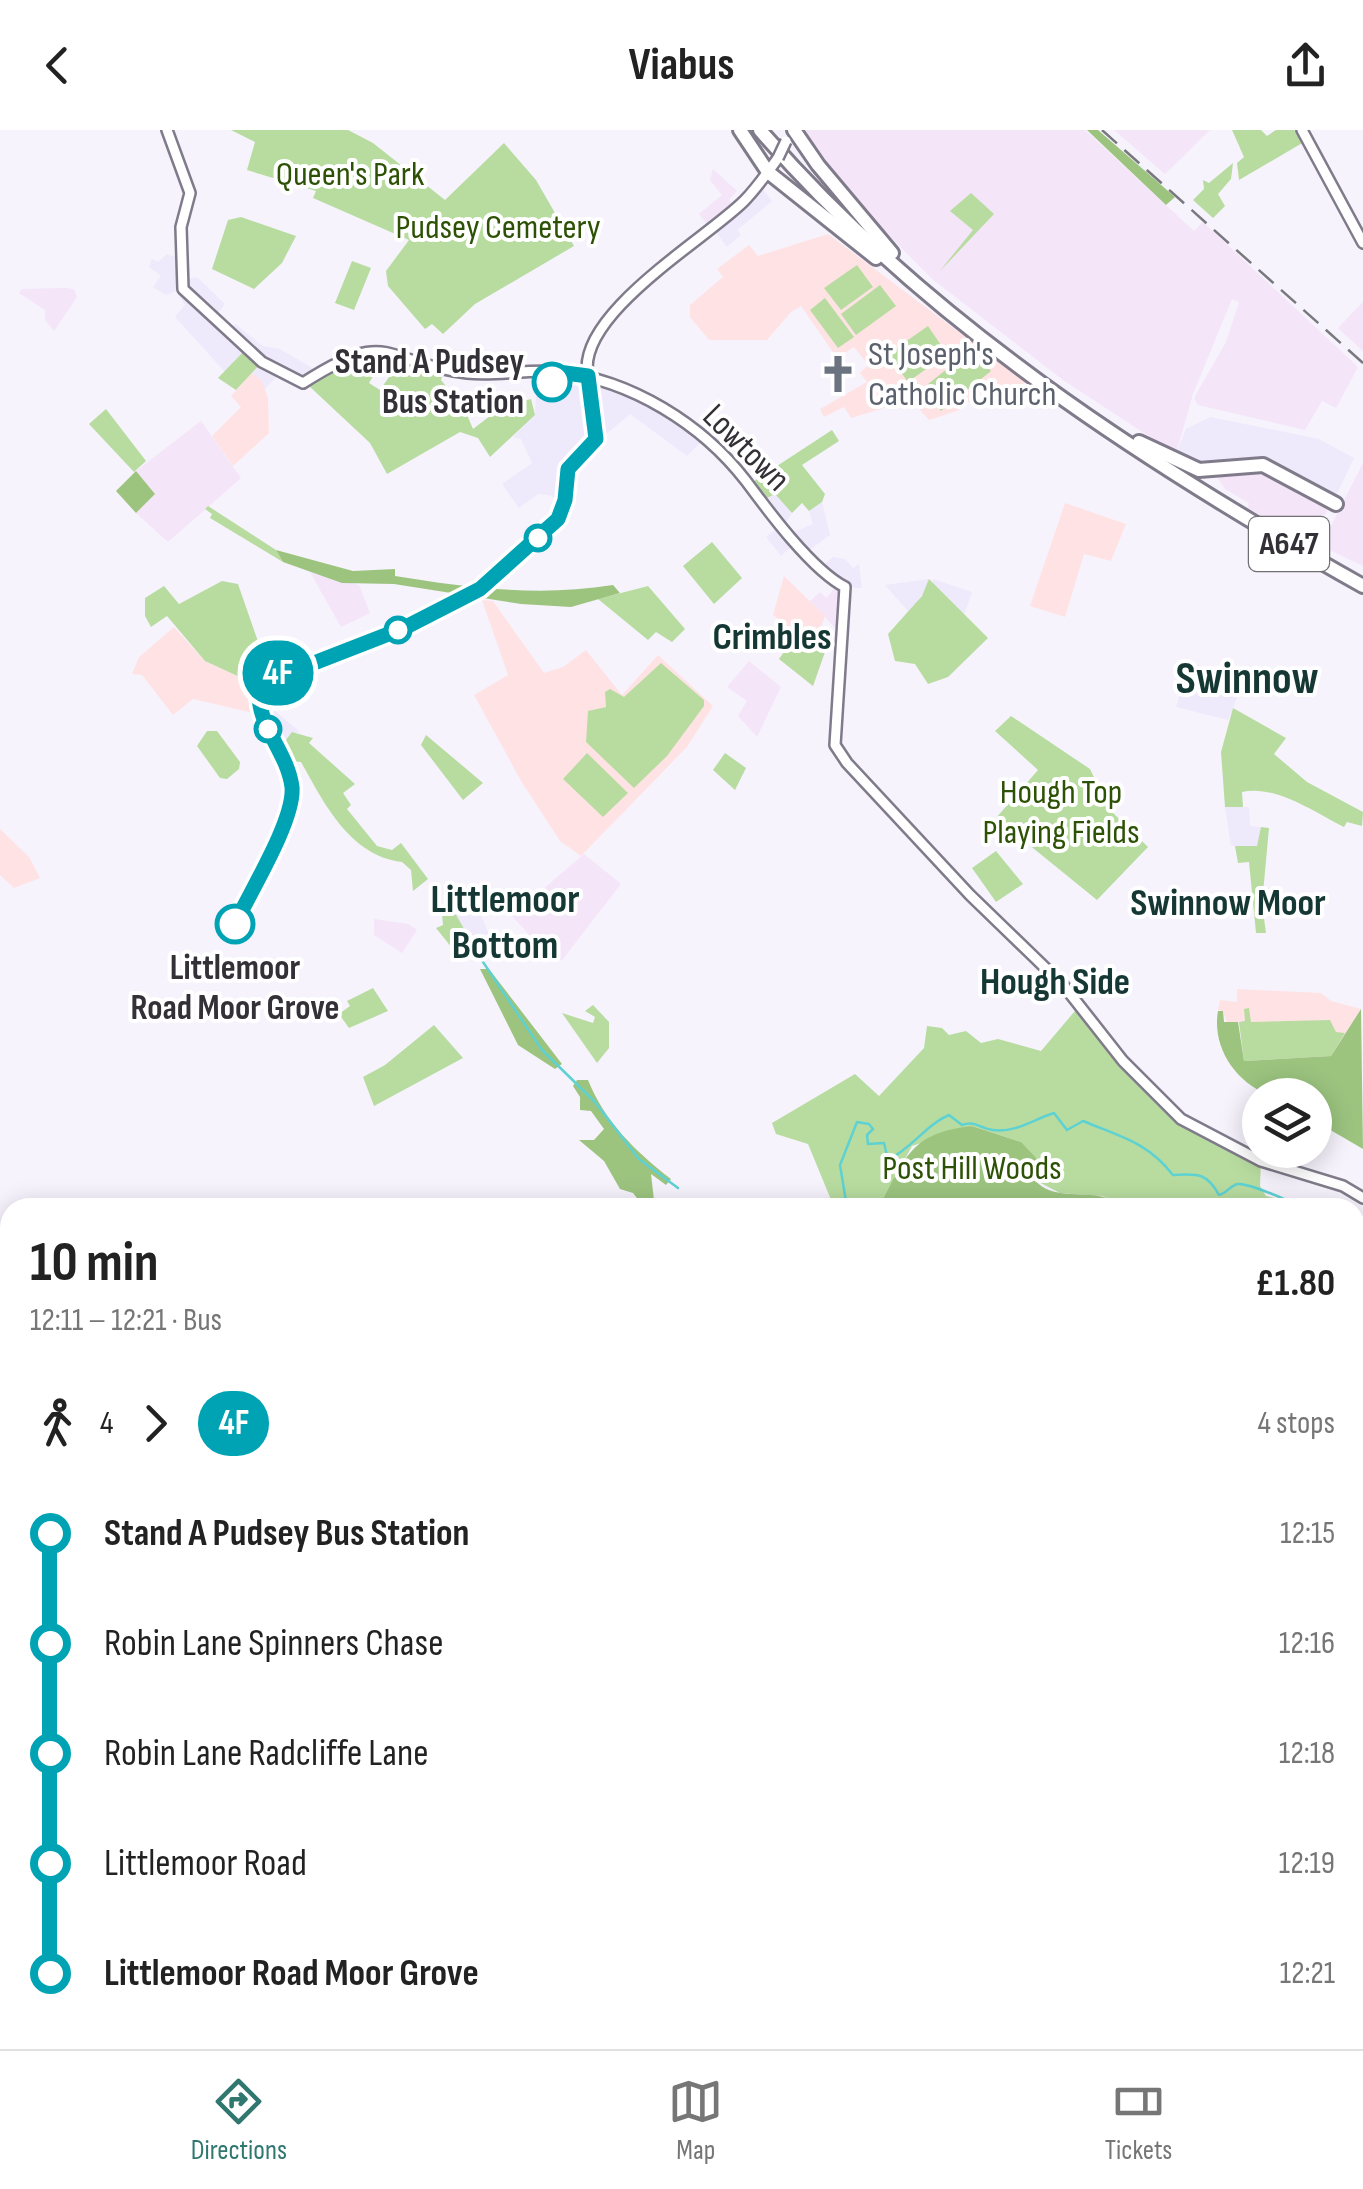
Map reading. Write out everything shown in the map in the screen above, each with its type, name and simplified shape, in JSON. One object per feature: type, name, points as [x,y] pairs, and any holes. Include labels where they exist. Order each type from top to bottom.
[{"type":"highway","points":[[740,130],[768,172],[966,325]]},
{"type":"highway","name":"A647","points":[[760,130],[850,223],[966,325],[1132,446],[1363,586]]},
{"type":"highway","name":"A647","points":[[768,130],[894,255],[948,302],[1137,440],[1363,579]]},
{"type":"highway","points":[[790,134],[894,255]]},
{"type":"highway","points":[[1137,440],[1199,470],[1263,465],[1336,504]]},
{"type":"main road","name":"Lowtown","points":[[167,130],[190,199],[181,227],[182,289],[249,352],[293,381],[303,382],[358,351],[382,350],[444,369],[484,374],[534,371],[588,376],[661,406],[720,451],[845,587],[838,751],[1064,986],[1123,1061],[1181,1119],[1261,1161],[1343,1186],[1363,1198]]},
{"type":"main road","points":[[588,376],[588,357],[623,302],[743,202],[778,158],[790,134]]},
{"type":"main road","points":[[1305,135],[1363,242]]},
{"type":"shaded area","points":[[800,130],[1085,130],[1194,231],[1203,222],[1358,367],[1336,408],[1322,401],[1305,430],[1198,405],[1194,398],[1226,342],[1239,302],[1232,299],[1193,394],[1176,454],[1063,380],[932,279],[826,171]]},
{"type":"shaded area","points":[[1114,130],[1210,130],[1165,174]]},
{"type":"shaded area","points":[[713,169],[737,191],[729,200],[735,209],[711,229],[699,214],[722,195],[710,180]]},
{"type":"shaded area","points":[[759,184],[772,201],[737,230],[741,235],[727,247],[713,228]]},
{"type":"shaded area","points":[[828,234],[1027,383],[988,388],[957,411],[929,420],[911,400],[851,418],[844,407],[824,417],[820,409],[867,382],[860,373],[868,365],[854,347],[837,358],[801,306],[767,340],[709,340],[690,317],[690,305],[723,277],[717,269],[749,245],[758,256]]},
{"type":"shaded area","points":[[167,254],[182,259],[182,280],[197,277],[225,304],[215,317],[230,329],[235,324],[263,346],[280,349],[319,372],[303,383],[279,374],[265,389],[252,373],[261,362],[246,349],[225,372],[175,317],[185,305],[176,291],[166,295],[153,287],[161,276],[149,267],[152,259],[158,262]]},
{"type":"shaded area","points":[[21,289],[74,289],[77,297],[54,331],[45,320],[45,310],[19,293]]},
{"type":"shaded area","points":[[1363,302],[1363,351],[1338,328]]},
{"type":"shaded area","points":[[546,372],[588,376],[658,404],[704,439],[687,456],[630,414],[572,463],[564,505],[549,495],[538,494],[519,508],[502,484],[532,463],[521,439],[513,437],[535,415],[537,380]]},
{"type":"shaded area","points":[[252,373],[262,381],[268,398],[269,433],[233,466],[212,436],[241,407],[231,396]]},
{"type":"shaded area","points":[[1210,417],[1319,439],[1354,458],[1335,498],[1192,464],[1176,454],[1186,429]]},
{"type":"shaded area","points":[[201,421],[241,478],[168,542],[136,513],[155,494],[136,471]]},
{"type":"shaded area","points":[[1363,463],[1363,566],[1321,546]]},
{"type":"shaded area","points":[[1261,468],[1330,504],[1311,543],[1247,508],[1249,503],[1225,489],[1215,474]]},
{"type":"shaded area","points":[[775,494],[792,513],[784,526],[791,533],[813,524],[809,511],[822,502],[830,535],[807,552],[797,542],[781,556],[766,537],[782,524],[761,501]]},
{"type":"shaded area","points":[[1065,503],[1126,524],[1111,561],[1084,554],[1065,617],[1030,606]]},
{"type":"shaded area","points":[[833,557],[845,559],[853,568],[859,564],[862,588],[845,587],[821,567]]},
{"type":"shaded area","points":[[310,572],[359,585],[370,613],[341,627]]},
{"type":"shaded area","points":[[784,576],[825,616],[817,638],[826,649],[813,686],[779,659],[797,634],[773,615]]},
{"type":"shaded area","points":[[929,579],[929,586],[909,612],[885,585]]},
{"type":"shaded area","points":[[933,579],[972,592],[964,615],[933,584]]},
{"type":"shaded area","points":[[839,584],[845,587],[842,635],[810,601],[820,592],[826,598]]},
{"type":"shaded area","points":[[482,600],[493,601],[544,673],[563,667],[586,650],[622,695],[658,655],[713,706],[687,747],[581,856],[560,841],[521,781],[474,695],[508,675]]},
{"type":"shaded area","points":[[174,627],[205,661],[259,686],[261,715],[193,699],[173,715],[142,675],[132,674],[139,657]]},
{"type":"shaded area","points":[[749,661],[781,687],[757,737],[738,716],[747,701],[727,687]]},
{"type":"shaded area","points":[[1190,662],[1244,680],[1228,720],[1176,707]]},
{"type":"shaded area","points":[[275,711],[300,732],[292,733],[279,749],[263,718]]},
{"type":"shaded area","points":[[1225,807],[1249,807],[1250,826],[1261,827],[1258,846],[1231,846]]},
{"type":"shaded area","points":[[0,829],[29,857],[40,878],[14,888],[0,875]]},
{"type":"shaded area","points":[[584,854],[621,884],[562,960],[552,959],[512,916]]},
{"type":"shaded area","points":[[475,902],[489,934],[474,946],[455,913]]},
{"type":"shaded area","points":[[374,919],[408,924],[417,930],[402,953],[374,935]]},
{"type":"shaded area","points":[[1237,989],[1321,993],[1331,1001],[1361,1009],[1331,1056],[1244,1061],[1239,1023],[1227,1024],[1223,1011],[1218,1010],[1220,1000],[1237,1002]]},
{"type":"green space","points":[[231,130],[348,130],[373,143],[445,200],[504,143],[536,180],[574,246],[475,304],[443,334],[432,324],[425,329],[388,286],[386,271],[409,240],[313,198],[316,191],[247,170],[255,142]]},
{"type":"green space","points":[[1087,130],[1098,130],[1175,197],[1166,205]]},
{"type":"green space","points":[[1232,130],[1261,130],[1267,136],[1276,130],[1294,130],[1304,142],[1239,180],[1237,163],[1244,157]]},
{"type":"green space","points":[[1233,163],[1231,179],[1218,194],[1225,206],[1213,218],[1193,200],[1204,189],[1203,180],[1209,183]]},
{"type":"green space","points":[[971,193],[994,214],[939,272],[973,230],[950,211]]},
{"type":"green space","points":[[241,217],[296,236],[282,263],[254,289],[212,269],[228,220]]},
{"type":"green space","points":[[352,261],[371,268],[354,310],[335,303]]},
{"type":"green space","points":[[857,265],[873,287],[841,310],[824,288]]},
{"type":"green space","points":[[880,285],[896,306],[856,335],[841,314]]},
{"type":"green space","points":[[825,298],[854,337],[838,348],[810,310]]},
{"type":"green space","points":[[928,326],[947,354],[908,382],[888,354]]},
{"type":"green space","points":[[246,349],[262,362],[236,390],[218,378]]},
{"type":"green space","points":[[972,349],[991,371],[941,411],[923,388]]},
{"type":"green space","points":[[386,355],[369,383],[380,390],[396,367],[408,372],[412,362],[444,372],[441,380],[465,410],[473,429],[503,406],[531,399],[535,415],[490,457],[478,438],[460,432],[387,474],[370,443],[308,385],[357,356]]},
{"type":"green space","points":[[106,409],[146,461],[134,472],[89,424]]},
{"type":"green space","points":[[832,430],[839,441],[802,465],[825,494],[822,502],[809,511],[802,503],[792,513],[775,494],[761,501],[748,485]]},
{"type":"green space","points":[[136,471],[155,494],[136,513],[116,491]]},
{"type":"green space","points":[[208,506],[276,550],[283,562],[210,518],[212,514],[205,509]]},
{"type":"green space","points":[[712,542],[742,578],[714,604],[683,566]]},
{"type":"green space","points":[[276,550],[353,571],[395,569],[395,576],[450,584],[531,591],[613,585],[620,593],[571,607],[521,604],[394,584],[342,583],[283,562]]},
{"type":"green space","points":[[929,579],[988,638],[948,677],[928,684],[915,664],[895,661],[888,634],[922,596]]},
{"type":"green space","points":[[222,581],[238,584],[270,676],[259,686],[205,661],[167,616],[151,627],[145,616],[145,598],[164,586],[179,604]]},
{"type":"green space","points":[[648,586],[685,629],[672,642],[656,632],[648,640],[598,599]]},
{"type":"green space","points":[[815,631],[826,649],[813,686],[779,659],[794,638],[804,645]]},
{"type":"green space","points":[[661,663],[704,700],[704,706],[667,756],[634,788],[586,742],[588,711],[606,707],[605,692],[610,689],[624,697]]},
{"type":"green space","points":[[1233,708],[1286,738],[1274,754],[1307,782],[1363,812],[1362,826],[1347,822],[1344,827],[1268,792],[1242,792],[1243,807],[1225,807],[1221,752]]},
{"type":"green space","name":"Hough Top Playing Fields","points":[[1011,716],[1090,769],[1110,810],[1148,847],[1097,900],[996,818],[1038,770],[995,731]]},
{"type":"green space","points":[[207,731],[217,731],[240,762],[239,769],[227,779],[220,778],[197,746]]},
{"type":"green space","points":[[292,732],[313,738],[309,743],[355,784],[343,793],[351,805],[347,809],[377,846],[392,850],[401,843],[428,879],[413,891],[411,870],[402,862],[384,858],[353,839],[301,762],[284,760],[279,749]]},
{"type":"green space","points":[[426,735],[483,783],[463,800],[421,745]]},
{"type":"green space","points":[[587,753],[628,793],[603,817],[563,779]]},
{"type":"green space","points":[[725,753],[746,768],[735,790],[713,770]]},
{"type":"green space","points":[[1261,827],[1269,828],[1262,904],[1266,933],[1256,933],[1249,862],[1238,863],[1235,846],[1257,846]]},
{"type":"green space","points":[[996,851],[1023,884],[996,902],[972,868]]},
{"type":"green space","points":[[455,913],[474,946],[460,958],[436,928],[443,925],[442,914]]},
{"type":"green space","points":[[480,969],[489,969],[562,1064],[555,1069],[518,1045]]},
{"type":"green space","points":[[373,988],[388,1011],[349,1028],[339,1014],[350,1006],[347,1001]]},
{"type":"green space","points":[[593,1005],[609,1022],[609,1048],[597,1063],[562,1013],[593,1023],[595,1017],[585,1011]]},
{"type":"green space","points":[[1080,1005],[1123,1061],[1181,1119],[1242,1151],[1242,1168],[1261,1168],[1260,1186],[1266,1196],[1274,1198],[1108,1198],[1060,1193],[1035,1180],[1021,1142],[972,1126],[912,1146],[884,1198],[830,1198],[808,1144],[776,1134],[772,1123],[855,1074],[879,1096],[924,1048],[927,1026],[942,1028],[949,1035],[966,1031],[981,1043],[998,1039],[1041,1051]]},
{"type":"green space","points":[[1249,1008],[1251,1022],[1330,1020],[1336,1032],[1345,1033],[1331,1056],[1244,1061],[1239,1022],[1245,1021],[1244,1009]]},
{"type":"green space","points":[[1361,1009],[1363,1149],[1332,1131],[1332,1078],[1242,1078],[1222,1049],[1218,1011],[1223,1011],[1224,1022],[1238,1022],[1244,1061],[1331,1056]]},
{"type":"green space","points":[[434,1025],[463,1058],[374,1106],[363,1077],[385,1065]]},
{"type":"green space","points":[[577,1080],[588,1080],[623,1135],[671,1179],[666,1185],[651,1174],[654,1198],[637,1198],[620,1189],[604,1161],[579,1140],[594,1140],[604,1129],[591,1111],[580,1110],[580,1097],[573,1086]]},
{"type":"green space","name":"Post Hill Woods","points":[[972,1126],[1021,1142],[1037,1159],[1035,1180],[1042,1186],[1067,1194],[1106,1198],[884,1198],[912,1150],[951,1129]]},
{"type":"waterway","points":[[481,959],[542,1050],[594,1101],[639,1159],[678,1188]]},
{"type":"waterway","points":[[845,1198],[840,1165],[857,1122],[869,1124],[873,1129],[867,1135],[868,1144],[884,1143],[888,1160],[949,1115],[962,1125],[1001,1130],[1054,1113],[1067,1130],[1083,1121],[1121,1136],[1153,1155],[1173,1175],[1205,1178],[1219,1195],[1244,1184],[1281,1198]]},
{"type":"railway","points":[[1102,130],[1363,363]]},
{"type":"bus line","name":"4F","points":[[235,924],[292,800],[288,770],[261,715],[260,684],[270,676],[395,631],[468,598],[558,519],[565,500],[568,469],[592,448],[596,439],[588,376],[558,372],[552,382]]},
{"type":"place","name":"St Joseph's Catholic Church","points":[[838,374]]},
{"type":"place","name":"Stand A Pudsey Bus Station","points":[[552,382]]},
{"type":"place","name":"Littlemoor Road Moor Grove","points":[[235,924]]},
{"type":"district","name":"Crimbles","points":[[772,637]]},
{"type":"district","name":"Swinnow","points":[[1247,679]]},
{"type":"district","name":"Swinnow Moor","points":[[1228,903]]},
{"type":"district","name":"Littlemoor Bottom","points":[[505,923]]},
{"type":"district","name":"Hough Side","points":[[1055,982]]},
{"type":"park label","name":"Queen's Park","points":[[350,174]]},
{"type":"park label","name":"Pudsey Cemetery","points":[[498,227]]}]
